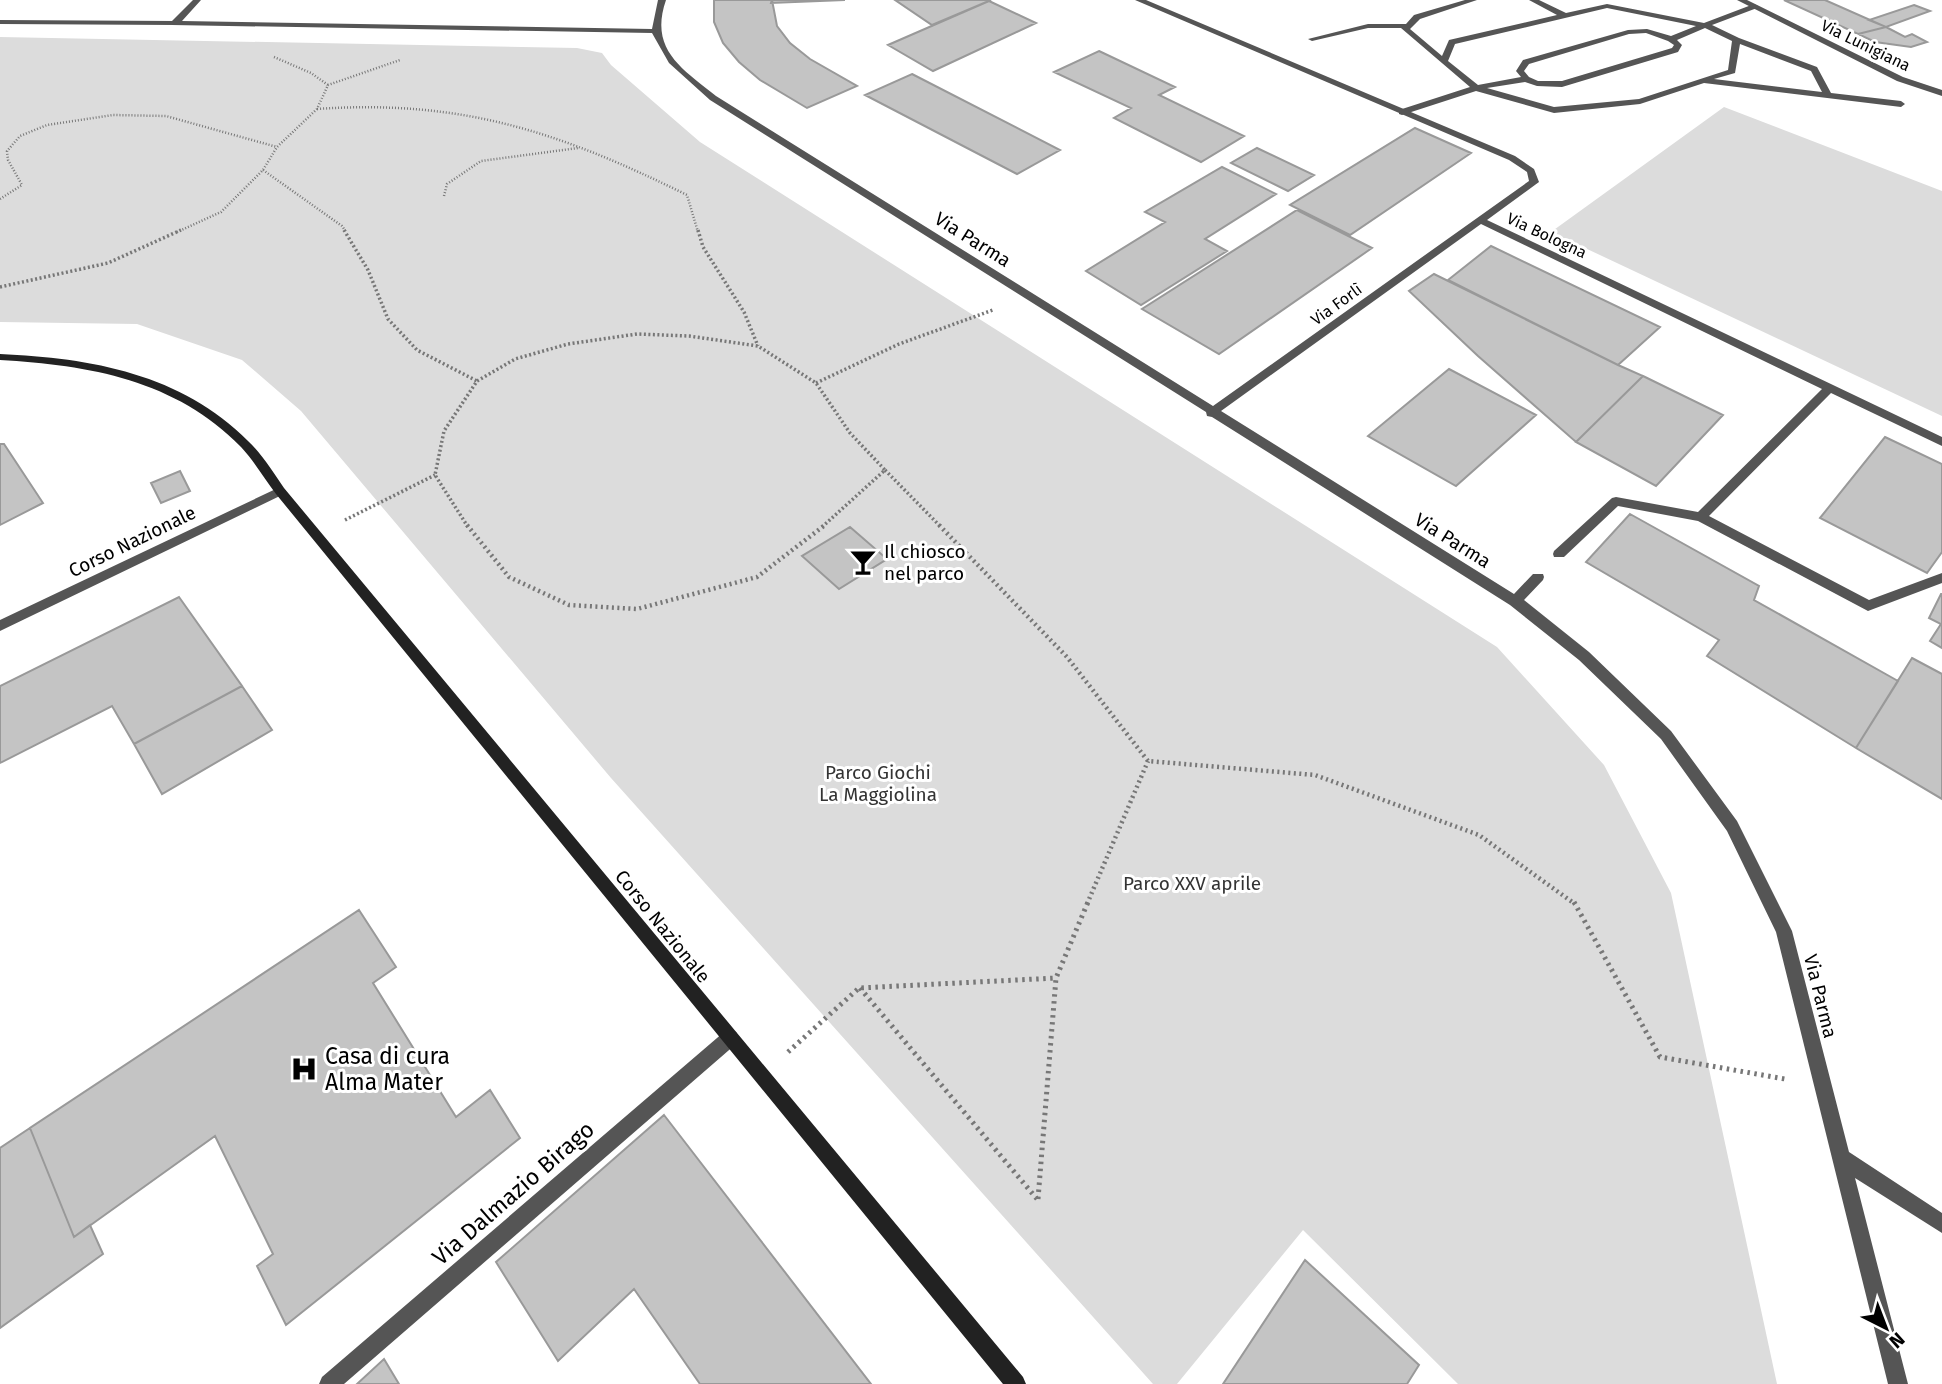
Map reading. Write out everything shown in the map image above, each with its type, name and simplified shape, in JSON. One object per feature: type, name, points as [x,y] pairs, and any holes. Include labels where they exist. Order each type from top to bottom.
[{"type":"street","points":[[175,23],[197,0]]},
{"type":"street","points":[[0,22],[656,31],[662,0]]},
{"type":"street","name":"Via Bologna","points":[[1139,0],[1512,158],[1531,171],[1534,183],[1480,220]]},
{"type":"street","points":[[1473,0],[1418,17],[1405,29],[1476,88],[1554,110],[1640,101],[1732,71],[1735,40]]},
{"type":"street","points":[[1533,0],[1565,16]]},
{"type":"street","name":"Via Lunigiana","points":[[1741,0],[1900,79],[1942,93]]},
{"type":"street","points":[[1444,62],[1452,42],[1607,6],[1705,25],[1735,40],[1814,69],[1828,95]]},
{"type":"street","points":[[1671,39],[1754,6]]},
{"type":"street","points":[[1312,39],[1368,26],[1409,26]]},
{"type":"street","name":"Via Parma","points":[[656,31],[681,72],[713,98],[1211,413],[1515,601],[1584,656],[1666,735],[1732,826],[1784,931],[1898,1384]]},
{"type":"street","points":[[1402,111],[1476,88],[1526,79],[1537,83],[1562,84],[1675,50],[1678,45],[1671,39],[1647,31],[1628,32],[1527,62],[1520,71],[1526,79]]},
{"type":"street","points":[[1701,81],[1901,104]]},
{"type":"street","name":"Via Bologna","points":[[1480,220],[1942,442]]},
{"type":"street","name":"Via Forlì","points":[[1211,413],[1480,220]]},
{"type":"street","name":"Corso Nazionale","points":[[0,357],[45,358],[99,366],[160,386],[204,407],[246,444],[280,491],[1016,1384]]},
{"type":"street","points":[[1701,517],[1830,387]]},
{"type":"street","name":"Corso Nazionale","points":[[0,626],[280,491]]},
{"type":"street","points":[[1559,554],[1616,501],[1701,517],[1868,606],[1942,578]]},
{"type":"street","points":[[1515,601],[1538,577]]},
{"type":"street","name":"Via Dalmazio Birago","points":[[329,1384],[730,1038]]},
{"type":"street","points":[[1842,1158],[1942,1224]]},
{"type":"path","points":[[265,53],[311,73],[328,85]]},
{"type":"path","points":[[0,287],[108,263],[221,212],[263,170],[277,147],[317,108],[328,85],[406,57]]},
{"type":"path","points":[[317,108],[363,103],[427,107],[501,119],[646,174],[687,195],[703,247],[744,312],[758,346]]},
{"type":"path","points":[[0,199],[22,185],[8,160],[7,151],[20,136],[47,125],[113,116],[166,116],[277,147]]},
{"type":"path","points":[[444,197],[447,184],[481,160],[579,148]]},
{"type":"path","points":[[263,170],[342,226],[368,270],[388,319],[417,350],[478,381]]},
{"type":"path","points":[[816,383],[899,344],[977,318],[1023,293]]},
{"type":"path","points":[[886,469],[838,515],[757,577],[637,609],[569,605],[509,577],[461,518],[435,475],[444,431],[478,381],[515,359],[568,344],[637,334],[689,336],[758,346],[816,383],[850,433],[886,469],[1067,657],[1148,761],[1315,775],[1479,835],[1574,902],[1660,1057],[1824,1085]]},
{"type":"path","points":[[317,534],[435,475]]},
{"type":"path","points":[[859,988],[1038,1199],[1056,978],[1148,761]]},
{"type":"path","points":[[761,1076],[859,988],[1056,978]]},
{"type":"green space","name":"Parco XXV aprile","points":[[0,37],[577,48],[602,53],[611,65],[700,142],[1497,647],[1604,765],[1671,893],[1777,1384],[1458,1384],[1303,1230],[1177,1384],[1153,1384],[611,778],[301,411],[242,360],[137,324],[0,322]]},
{"type":"green space","points":[[1724,107],[1942,191],[1942,416],[1551,232]]},
{"type":"building","points":[[714,0],[772,0],[777,26],[790,43],[810,59],[857,86],[807,108],[760,80],[739,62],[723,43],[714,22]]},
{"type":"building","points":[[772,0],[845,0],[771,3]]},
{"type":"building","points":[[895,0],[991,0],[932,25]]},
{"type":"building","points":[[1784,0],[1825,0],[1886,27],[1858,34]]},
{"type":"building","points":[[989,1],[1036,23],[933,71],[888,45]]},
{"type":"building","points":[[1914,5],[1930,11],[1886,27],[1869,20]]},
{"type":"building","points":[[1886,27],[1905,37],[1912,34],[1927,42],[1911,47],[1875,42],[1858,34]]},
{"type":"building","points":[[1099,51],[1175,87],[1159,95],[1244,136],[1201,162],[1114,118],[1131,108],[1054,72]]},
{"type":"building","points":[[912,74],[1060,150],[1017,174],[865,95]]},
{"type":"building","points":[[1415,128],[1471,153],[1350,235],[1290,205]]},
{"type":"building","points":[[1257,148],[1314,175],[1288,191],[1231,163]]},
{"type":"building","points":[[1222,167],[1276,194],[1205,239],[1227,251],[1141,305],[1086,271],[1165,222],[1145,212]]},
{"type":"building","points":[[1297,210],[1372,248],[1219,354],[1142,309]]},
{"type":"building","points":[[1491,246],[1660,327],[1618,365],[1448,280]]},
{"type":"building","points":[[1434,274],[1643,376],[1576,442],[1409,291]]},
{"type":"building","points":[[1449,369],[1536,415],[1456,486],[1368,436]]},
{"type":"building","points":[[1643,376],[1723,415],[1656,486],[1576,442]]},
{"type":"building","points":[[1885,437],[1942,464],[1942,552],[1927,573],[1820,518]]},
{"type":"building","points":[[0,444],[4,444],[43,503],[0,525]]},
{"type":"building","points":[[180,471],[190,491],[161,503],[151,483]]},
{"type":"building","points":[[1630,514],[1759,586],[1754,600],[1898,681],[1856,748],[1707,656],[1719,640],[1586,562]]},
{"type":"building","points":[[850,527],[887,559],[839,589],[802,556]]},
{"type":"building","points":[[1941,594],[1942,648],[1930,641],[1941,624],[1929,618]]},
{"type":"building","points":[[179,597],[242,686],[134,744],[112,706],[0,763],[0,686]]},
{"type":"building","points":[[1912,658],[1942,674],[1942,799],[1856,748]]},
{"type":"building","points":[[242,686],[272,730],[162,794],[134,744]]},
{"type":"building","points":[[359,910],[396,967],[373,983],[456,1117],[490,1090],[520,1138],[286,1325],[257,1266],[273,1254],[215,1136],[74,1237],[30,1128]]},
{"type":"building","points":[[664,1115],[871,1384],[700,1384],[634,1289],[558,1361],[496,1262]]},
{"type":"building","points":[[30,1128],[74,1237],[90,1225],[103,1254],[0,1328],[0,1148]]},
{"type":"building","points":[[1305,1260],[1419,1365],[1407,1384],[1223,1384]]},
{"type":"building","points":[[384,1359],[399,1384],[357,1384]]},
{"type":"place","name":"Il chiosco nel parco","points":[[863,562]]},
{"type":"place","name":"Casa di cura Alma Mater","points":[[304,1069]]},
{"type":"park label","name":"Parco Giochi La Maggiolina","points":[[878,783]]}]
